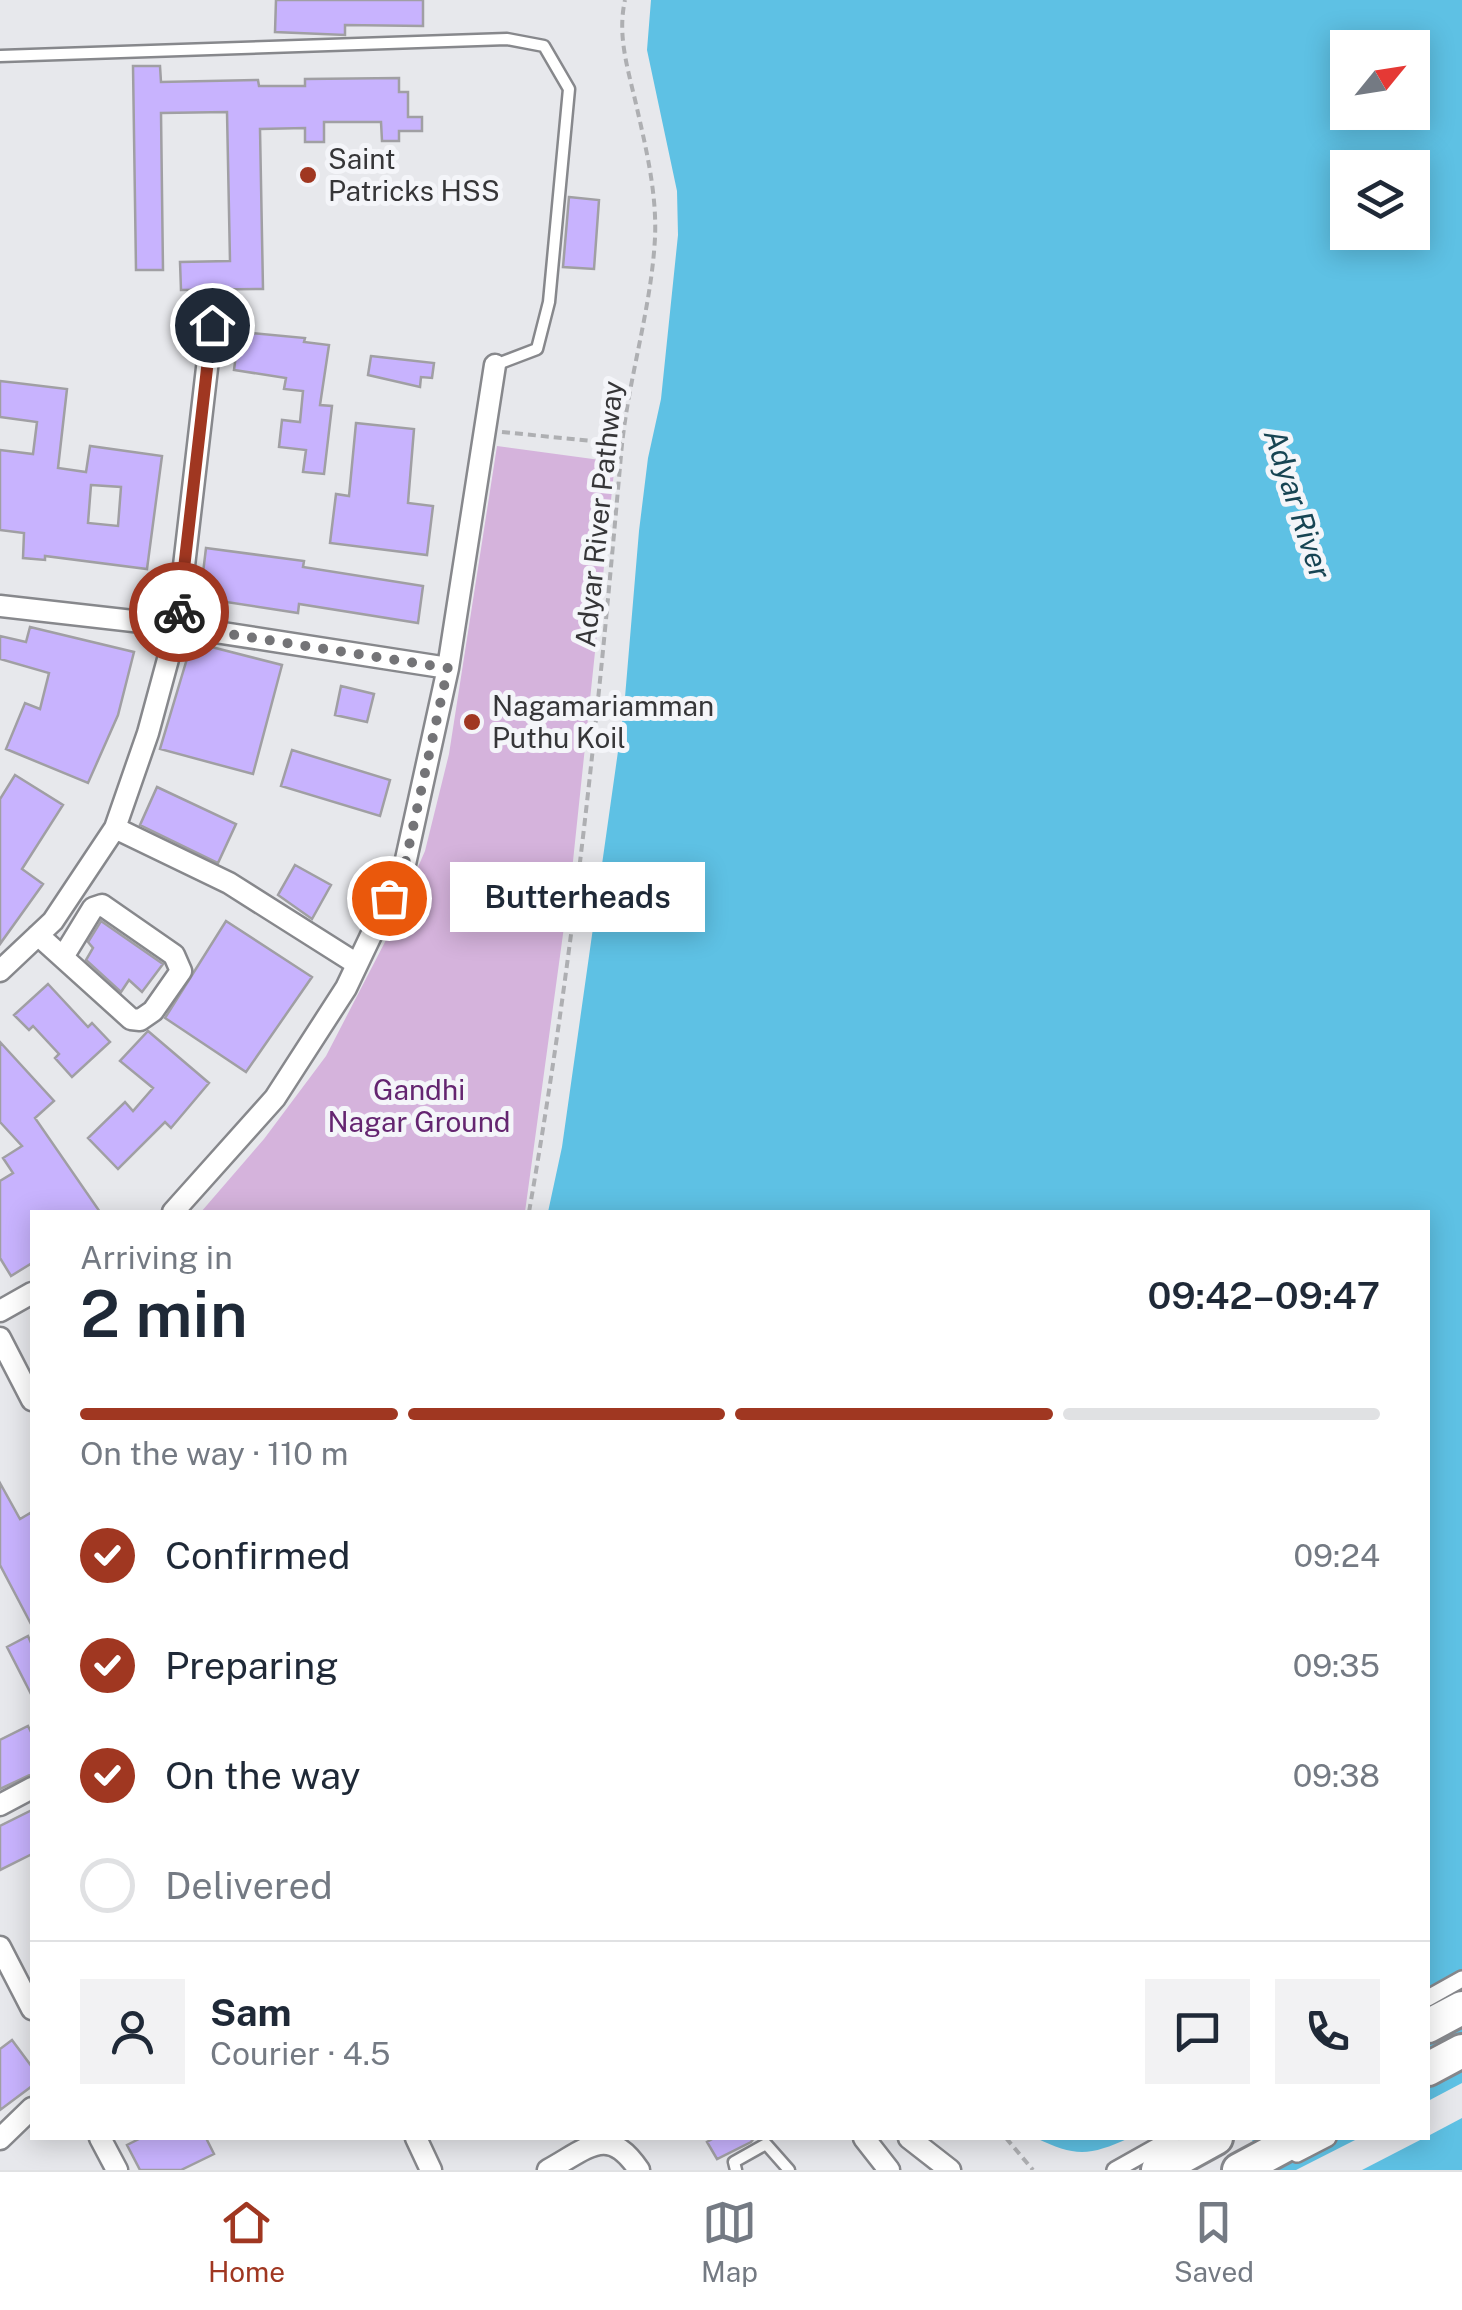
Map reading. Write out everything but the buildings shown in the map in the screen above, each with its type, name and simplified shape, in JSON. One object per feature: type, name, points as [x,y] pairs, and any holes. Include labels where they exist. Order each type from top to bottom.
[{"type":"main road","points":[[1430,2025],[1462,2008]]},
{"type":"main road","points":[[1430,2068],[1462,2050]]},
{"type":"main road","points":[[1158,2170],[1211,2140]]},
{"type":"main road","points":[[1239,2170],[1296,2140]]},
{"type":"street","points":[[0,971],[52,922],[115,828],[148,733],[177,626],[212,325]]},
{"type":"street","points":[[175,1210],[275,1098],[346,988],[405,864],[448,668],[495,366]]},
{"type":"street","points":[[0,606],[177,626],[448,668]]},
{"type":"street","points":[[115,828],[229,883],[357,964]]},
{"type":"street","points":[[38,935],[63,958],[131,1019],[140,1020],[153,1011],[182,971],[174,955],[102,905],[93,908],[63,958]]},
{"type":"street","points":[[0,1311],[30,1294]]},
{"type":"street","points":[[0,1338],[30,1396]]},
{"type":"street","points":[[0,1804],[30,1789]]},
{"type":"street","points":[[0,1947],[30,2005]]},
{"type":"street","points":[[1430,1997],[1462,1979]]},
{"type":"street","points":[[1430,2084],[1462,2066]]},
{"type":"street","points":[[0,2139],[30,2110]]},
{"type":"street","points":[[101,2140],[117,2170]]},
{"type":"street","points":[[417,2140],[431,2170]]},
{"type":"street","points":[[866,2140],[888,2170]]},
{"type":"street","points":[[912,2140],[950,2170]]},
{"type":"street","points":[[1115,2170],[1168,2140]]},
{"type":"street","points":[[1267,2170],[1324,2140]]},
{"type":"street","points":[[548,2170],[600,2142],[630,2144],[639,2170]]},
{"type":"lane","points":[[0,56],[507,39],[544,46],[569,89],[549,302],[536,350],[495,366]]},
{"type":"lane","points":[[736,2170],[734,2162],[766,2144],[789,2170]]},
{"type":"path","name":"Adyar River Pathway","points":[[529,1210],[549,1105],[603,668],[622,444],[641,344],[655,237],[652,181],[623,45],[625,0]]},
{"type":"path","points":[[486,431],[622,444]]},
{"type":"path","points":[[1008,2140],[1034,2170]]},
{"type":"green space","name":"Gandhi Nagar Ground","points":[[497,446],[615,462],[573,861],[525,1210],[203,1210],[264,1139],[326,1056],[386,940],[425,851],[449,754]]},
{"type":"water","name":"Adyar River","points":[[651,0],[1462,0],[1462,2170],[1280,2170],[1252,2140],[1430,2140],[1430,1210],[548,1210],[562,1147],[624,709],[639,531],[648,458],[661,399],[678,235],[677,191],[647,50]]},
{"type":"water","points":[[1041,2140],[1124,2140],[1093,2151],[1062,2149]]},
{"type":"pier","points":[[1462,2083],[1462,2118],[1430,2135],[1430,2100]]},
{"type":"pier","points":[[1355,2140],[1420,2140],[1362,2170],[1296,2170]]},
{"type":"way so far","points":[[179,612],[177,626],[448,668],[405,864],[389,898]]},
{"type":"place","name":"Saint Patricks HSS","points":[[308,175]]},
{"type":"place","name":"Nagamariamman Puthu Koil","points":[[472,722]]},
{"type":"place","name":"Butterheads","points":[[389,898]]},
{"type":"route","points":[[179,612],[212,325]]}]
